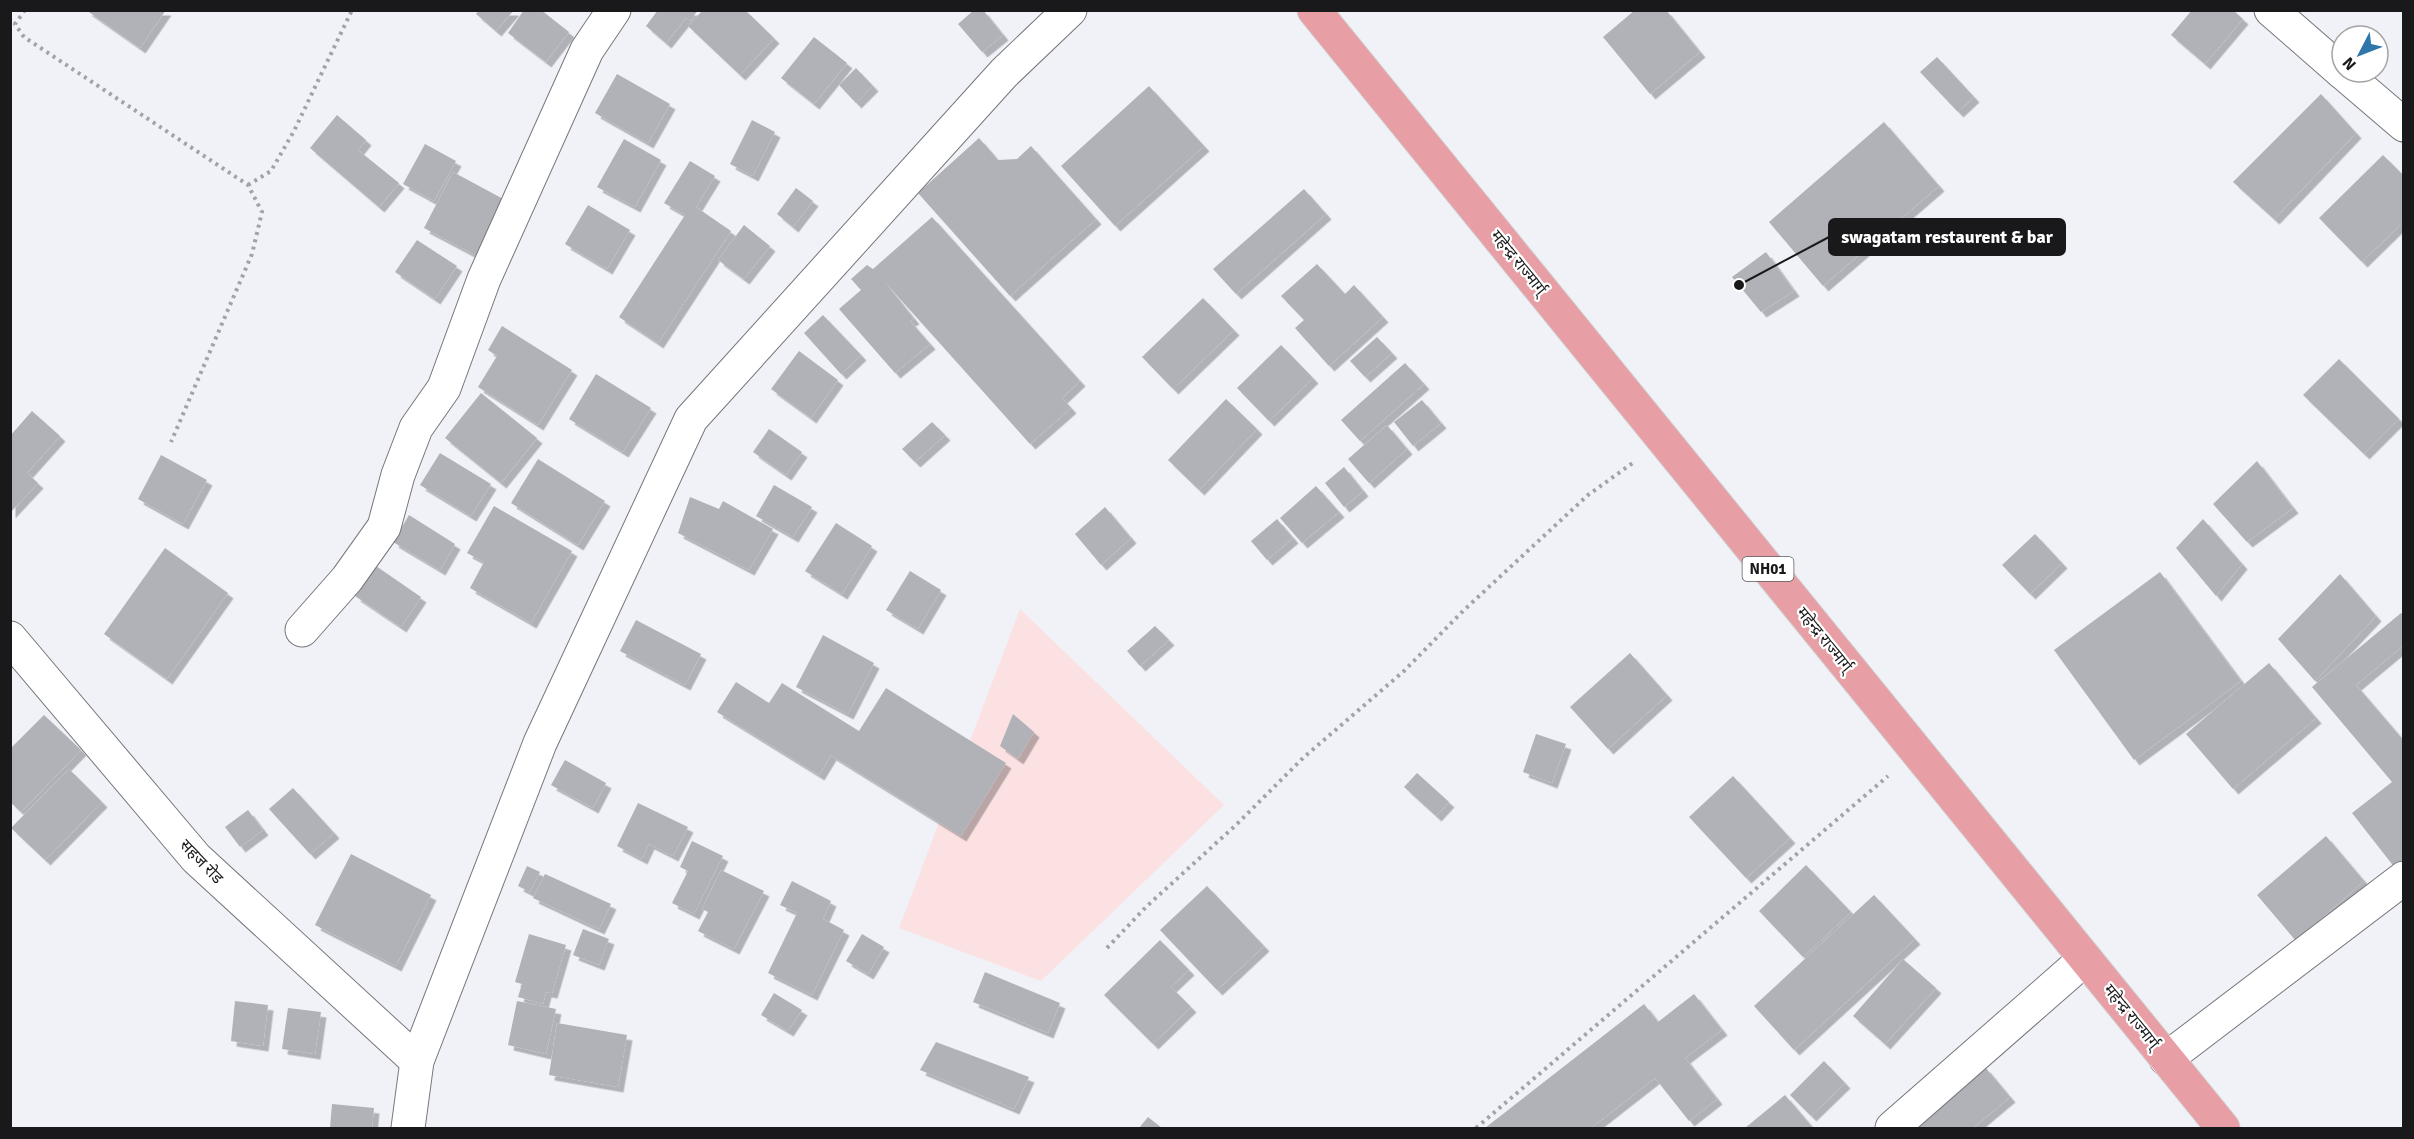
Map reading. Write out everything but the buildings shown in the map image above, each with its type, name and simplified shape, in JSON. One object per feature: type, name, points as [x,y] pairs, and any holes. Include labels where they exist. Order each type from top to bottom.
[{"type":"highway","name":"महेन्द्र राज्मार्ग्","points":[[1314,10],[2223,1128]]},
{"type":"street","points":[[302,630],[347,579],[384,527],[398,475],[416,428],[444,388],[484,279],[586,50],[614,10]]},
{"type":"street","points":[[408,1128],[417,1061],[540,743],[691,419],[1004,73],[1070,10]]},
{"type":"street","points":[[2271,10],[2330,62]]},
{"type":"street","points":[[2356,84],[2403,125]]},
{"type":"street","name":"सहज रोड","points":[[10,638],[196,858],[417,1061]]},
{"type":"street","points":[[2166,1059],[2403,878]]},
{"type":"street","points":[[1892,1128],[2085,959]]},
{"type":"path","points":[[25,10],[15,24],[24,37],[248,185],[262,212],[252,254],[171,442]]},
{"type":"path","points":[[248,185],[271,171],[294,131],[352,10]]},
{"type":"path","points":[[1107,948],[1147,906],[1236,825],[1303,758],[1404,671],[1463,611],[1588,495],[1664,441]]},
{"type":"path","points":[[1476,1128],[1916,752]]},
{"type":"shaded area","points":[[1020,609],[1224,805],[1041,981],[899,928]]},
{"type":"place","name":"swagatam restaurent & bar","points":[[1739,285]]}]
